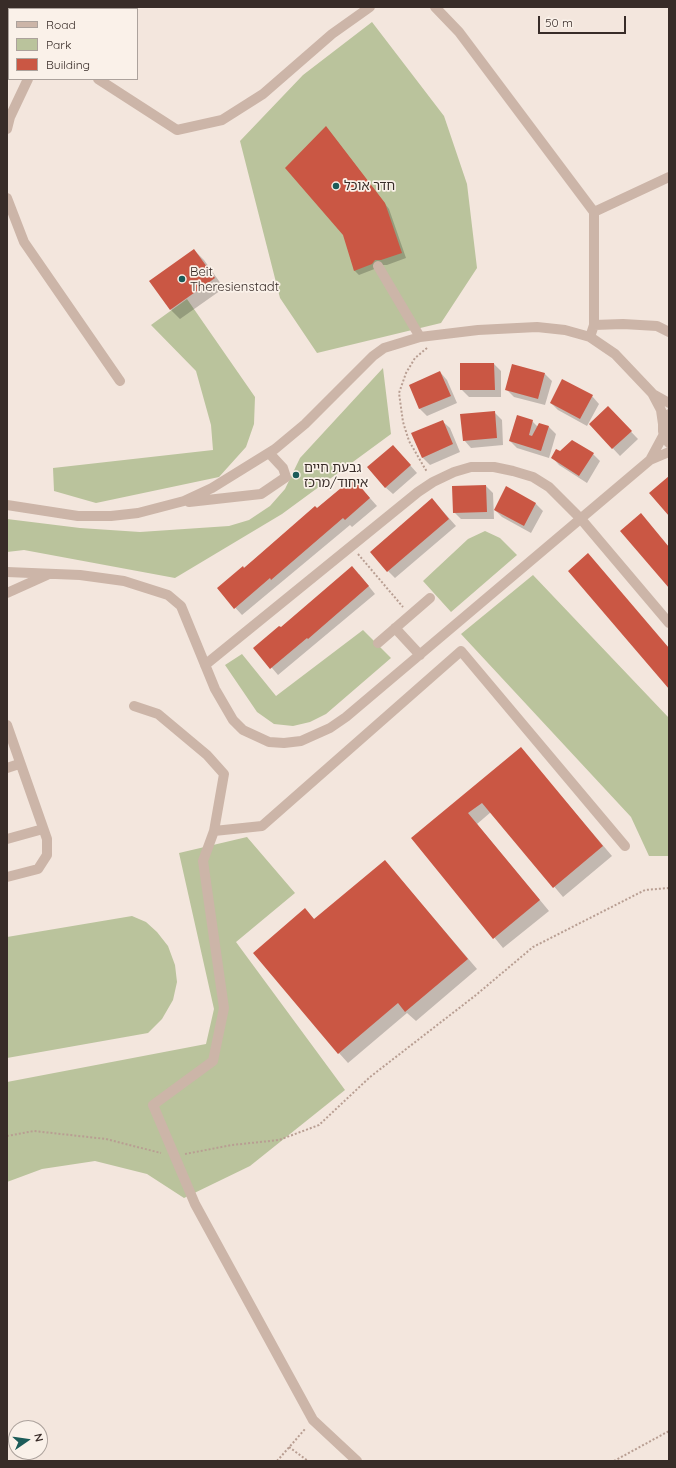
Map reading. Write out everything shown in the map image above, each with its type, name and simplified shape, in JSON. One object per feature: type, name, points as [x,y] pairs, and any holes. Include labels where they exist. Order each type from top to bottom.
[{"type":"street","points":[[100,80],[177,130],[222,120],[263,94],[332,34],[370,7]]},
{"type":"street","points":[[435,7],[459,32],[594,212],[594,325],[590,336]]},
{"type":"street","points":[[7,130],[10,117],[28,80]]},
{"type":"street","points":[[594,212],[669,177]]},
{"type":"street","points":[[7,198],[24,242],[120,381]]},
{"type":"street","points":[[378,266],[420,337]]},
{"type":"street","points":[[594,325],[623,324],[657,326],[669,332]]},
{"type":"street","points":[[175,504],[212,488],[269,453],[305,424],[373,356],[384,348],[420,337],[478,330],[537,328],[565,330],[590,336],[615,354],[652,393],[661,410],[663,429],[669,443]]},
{"type":"street","points":[[652,393],[669,403]]},
{"type":"street","points":[[7,572],[80,575],[124,581],[168,595],[181,606],[224,707],[233,720],[243,730],[269,742],[284,743],[301,741],[330,728],[346,717],[650,460],[658,448],[669,414]]},
{"type":"street","points":[[650,460],[669,452]]},
{"type":"street","points":[[7,506],[78,516],[111,516],[175,504],[261,494],[286,477],[283,468],[269,453]]},
{"type":"street","points":[[205,665],[352,547],[398,508],[433,482],[454,472],[471,467],[494,467],[513,471],[533,477],[549,487],[581,519],[669,623]]},
{"type":"street","points":[[7,593],[49,574]]},
{"type":"street","points":[[378,643],[430,598]]},
{"type":"street","points":[[395,628],[420,655]]},
{"type":"street","points":[[214,832],[262,826],[461,651],[625,846]]},
{"type":"street","points":[[134,706],[158,714],[207,755],[224,774],[214,832],[203,861],[224,1008],[213,1061],[153,1105],[195,1204],[313,1420],[357,1461]]},
{"type":"street","points":[[7,725],[47,839],[47,855],[38,869],[7,877]]},
{"type":"street","points":[[7,768],[20,764]]},
{"type":"street","points":[[7,840],[44,830]]},
{"type":"path","points":[[433,482],[409,441],[403,422],[399,393],[406,373],[416,358],[443,335]]},
{"type":"path","points":[[352,547],[410,615]]},
{"type":"path","points":[[7,1136],[34,1131],[106,1139],[175,1156],[232,1144],[279,1140],[319,1126],[370,1077],[476,995],[533,947],[645,890],[669,888]]},
{"type":"path","points":[[277,1461],[313,1420]]},
{"type":"path","points":[[614,1461],[669,1431]]},
{"type":"path","points":[[289,1447],[308,1461]]},
{"type":"green space","points":[[372,22],[444,116],[467,184],[477,268],[441,323],[317,353],[280,298],[240,141],[303,75]]},
{"type":"green space","points":[[187,299],[255,397],[254,424],[246,447],[219,477],[96,503],[54,491],[53,468],[213,450],[211,425],[196,371],[151,325]]},
{"type":"green space","points":[[383,368],[391,434],[282,514],[175,578],[24,550],[7,552],[7,519],[80,528],[140,532],[229,526],[249,520],[270,506],[285,489],[300,458]]},
{"type":"green space","points":[[485,531],[500,538],[517,555],[451,612],[423,581],[468,539]]},
{"type":"green space","points":[[533,575],[669,718],[669,856],[649,856],[631,817],[461,634]]},
{"type":"green space","points":[[363,630],[391,658],[326,714],[310,722],[293,726],[274,724],[257,712],[225,665],[242,654],[276,696]]},
{"type":"green space","points":[[247,837],[295,893],[236,942],[345,1090],[250,1166],[184,1198],[147,1174],[95,1161],[42,1169],[7,1182],[7,1082],[206,1044],[214,1009],[179,853]]},
{"type":"green space","points":[[132,916],[146,922],[157,932],[168,946],[175,965],[177,982],[173,1000],[162,1019],[148,1033],[7,1058],[7,937]]},
{"type":"building","name":"חדר אוכל","points":[[326,126],[385,203],[402,253],[381,260],[375,260],[372,264],[354,271],[343,235],[285,168]]},
{"type":"building","name":"Beit Theresienstadt","points":[[194,249],[215,278],[170,310],[149,281]]},
{"type":"building","points":[[460,363],[494,363],[495,390],[460,390]]},
{"type":"building","points":[[512,364],[545,373],[538,399],[505,390]]},
{"type":"building","points":[[440,371],[451,396],[419,409],[409,385]]},
{"type":"building","points":[[562,379],[593,395],[580,419],[550,403]]},
{"type":"building","points":[[608,406],[632,431],[612,449],[589,424]]},
{"type":"building","points":[[495,411],[497,438],[463,441],[460,414]]},
{"type":"building","points":[[517,415],[533,420],[529,435],[532,436],[539,423],[549,426],[541,451],[509,441]]},
{"type":"building","points":[[443,420],[453,444],[422,458],[411,433]]},
{"type":"building","points":[[572,440],[594,453],[579,476],[551,458],[556,449],[560,451]]},
{"type":"building","points":[[393,445],[411,465],[385,488],[367,467]]},
{"type":"building","points":[[669,476],[669,516],[649,493]]},
{"type":"building","points":[[353,478],[370,498],[345,520],[343,518],[271,580],[270,578],[234,609],[217,588],[243,566],[244,568],[315,506],[317,508]]},
{"type":"building","points":[[486,485],[487,512],[453,513],[452,486]]},
{"type":"building","points":[[506,486],[536,503],[524,526],[494,510]]},
{"type":"building","points":[[432,498],[449,519],[387,572],[370,552]]},
{"type":"building","points":[[641,513],[669,547],[669,588],[620,531]]},
{"type":"building","points":[[588,553],[669,648],[669,689],[568,571]]},
{"type":"building","points":[[352,566],[369,586],[308,639],[307,638],[270,669],[253,648],[279,626],[281,627]]},
{"type":"building","points":[[521,747],[603,846],[553,888],[482,803],[468,813],[540,900],[493,939],[411,838]]},
{"type":"building","points":[[385,860],[468,959],[405,1012],[398,1003],[338,1054],[253,953],[305,908],[314,919]]},
{"type":"place","name":"חדר אוכל","points":[[336,186]]},
{"type":"place","name":"Beit Theresienstadt","points":[[182,279]]},
{"type":"place","name":"גבעת חיים איחוד/מרכז","points":[[296,475]]}]
